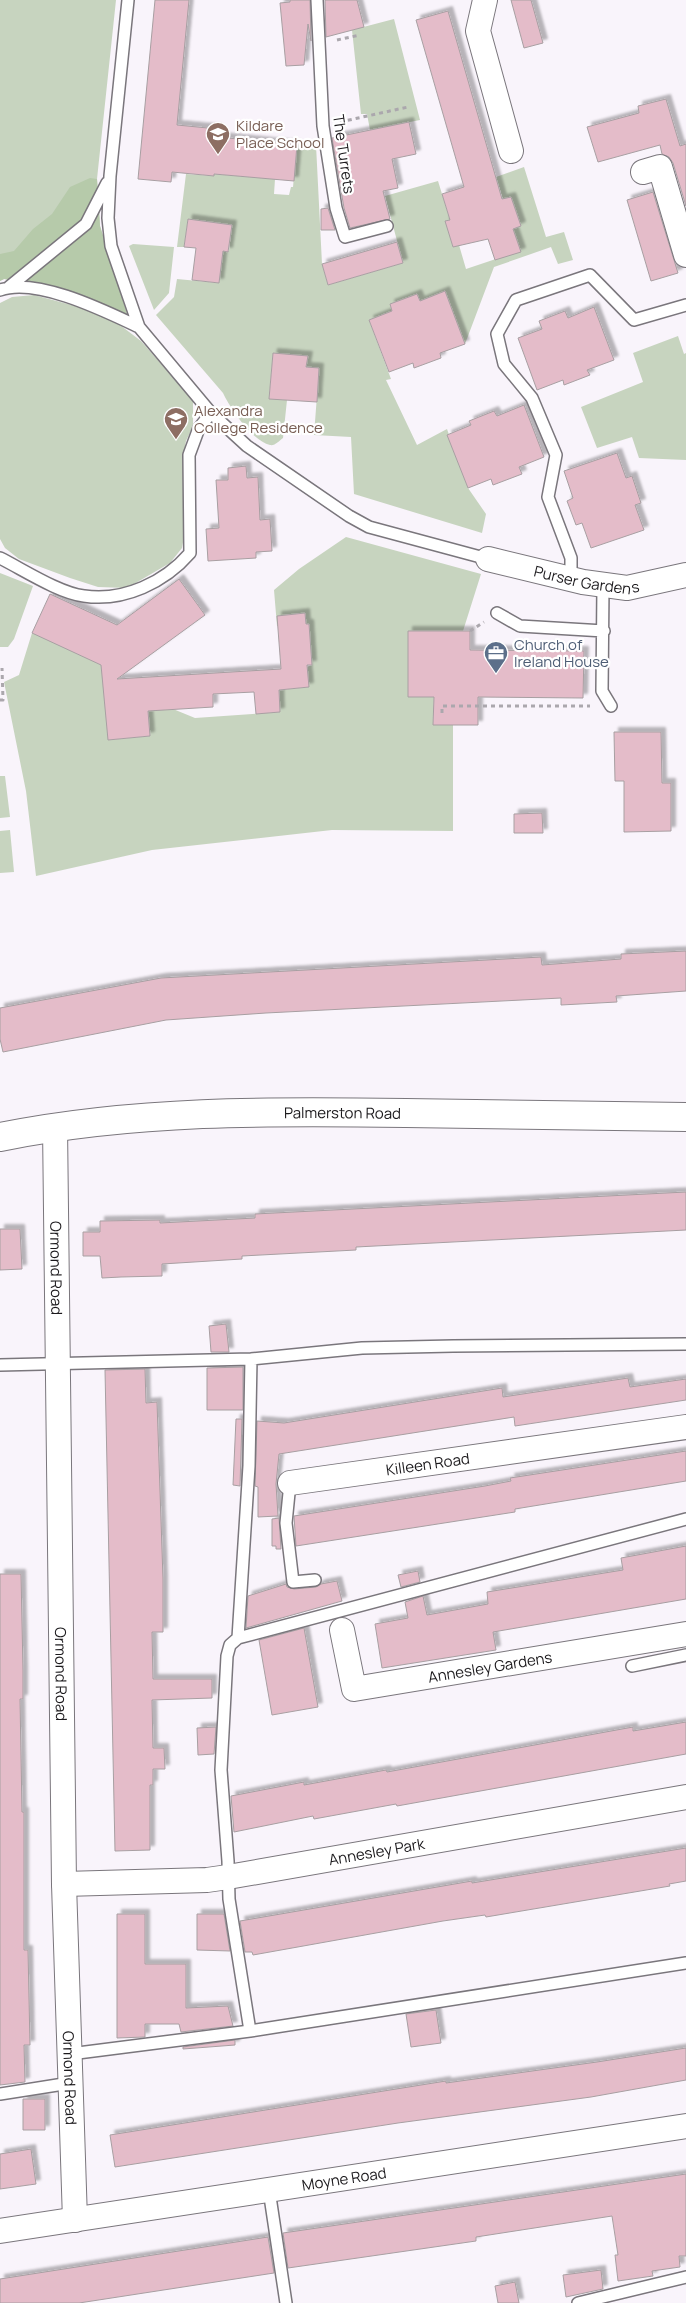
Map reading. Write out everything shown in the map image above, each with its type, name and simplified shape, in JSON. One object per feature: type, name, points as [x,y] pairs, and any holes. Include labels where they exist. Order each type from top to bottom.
[{"type":"street","points":[[485,0],[478,31],[511,150]]},
{"type":"street","points":[[643,172],[660,167],[686,255]]},
{"type":"street","name":"Purser Gardens","points":[[488,559],[571,580],[627,588],[686,575]]},
{"type":"street","name":"Palmerston Road","points":[[0,1137],[55,1126],[172,1114],[322,1112],[686,1117]]},
{"type":"street","name":"Ormond Road","points":[[55,1126],[64,1884],[75,2220]]},
{"type":"street","name":"Killeen Road","points":[[290,1483],[686,1427]]},
{"type":"street","name":"Annesley Gardens","points":[[342,1630],[354,1689],[686,1634]]},
{"type":"street","name":"Annesley Park","points":[[64,1884],[207,1880],[686,1797]]},
{"type":"street","name":"Moyne Road","points":[[0,2231],[686,2126]]},
{"type":"lane","points":[[128,0],[110,176],[108,218],[111,246],[139,327],[211,413],[247,446],[349,516],[369,527],[488,559]]},
{"type":"lane","name":"The Turrets","points":[[317,0],[323,126],[336,208],[344,237],[387,226]]},
{"type":"lane","points":[[4,289],[86,224],[110,176]]},
{"type":"lane","points":[[571,580],[571,558],[548,496],[556,455],[532,398],[504,364],[497,334],[516,300],[590,275],[634,320],[686,305]]},
{"type":"lane","points":[[4,289],[50,292],[83,302],[139,327]]},
{"type":"lane","points":[[0,558],[44,582],[84,596],[121,596],[150,584],[178,567],[190,553],[189,455],[199,428],[211,413]]},
{"type":"lane","points":[[603,586],[602,691],[611,706]]},
{"type":"lane","points":[[497,613],[520,626],[604,631]]},
{"type":"lane","points":[[0,1365],[59,1362],[251,1359],[362,1348],[686,1344]]},
{"type":"lane","points":[[238,1638],[249,1466],[251,1359]]},
{"type":"lane","name":"Killeen Road","points":[[290,1483],[286,1523],[293,1582],[315,1580]]},
{"type":"lane","points":[[250,2031],[229,1899],[222,1761],[227,1656],[230,1645],[238,1638],[686,1519]]},
{"type":"lane","points":[[632,1666],[686,1655]]},
{"type":"lane","points":[[70,2054],[250,2031],[686,1964]]},
{"type":"lane","points":[[0,2094],[70,2083]]},
{"type":"lane","points":[[269,2190],[286,2303]]},
{"type":"lane","points":[[578,2303],[686,2277]]},
{"type":"path","points":[[320,44],[360,35]]},
{"type":"path","points":[[323,126],[408,107]]},
{"type":"path","points":[[0,700],[3,700],[2,668]]},
{"type":"path","points":[[442,713],[442,706],[611,706]]},
{"type":"green space","points":[[0,0],[116,0],[97,179],[100,226],[128,317],[82,297],[53,288],[22,281],[4,279],[0,281]]},
{"type":"green space","points":[[394,19],[420,120],[370,130],[367,114],[361,114],[352,30]]},
{"type":"green space","points":[[297,145],[316,145],[322,264],[328,285],[403,263],[385,196],[438,181],[450,220],[446,221],[453,247],[459,245],[466,269],[520,251],[513,229],[521,226],[511,197],[503,199],[496,177],[524,167],[546,237],[564,232],[573,260],[558,264],[551,247],[494,267],[465,344],[445,291],[420,301],[417,294],[390,304],[392,311],[369,320],[391,379],[386,380],[417,445],[447,429],[468,488],[486,514],[482,533],[354,494],[351,437],[314,435],[319,369],[306,367],[307,356],[273,354],[269,398],[287,400],[283,438],[270,445],[249,431],[223,393],[156,315],[174,297],[177,279],[219,283],[223,251],[229,251],[232,225],[188,219],[184,247],[177,247],[186,174],[214,176],[214,174],[275,179],[274,194],[289,195],[291,187],[293,187]]},
{"type":"green space","points":[[90,178],[97,179],[100,226],[128,317],[82,297],[53,288],[22,281],[4,279],[0,281],[0,254],[14,251],[33,229],[52,214],[70,187]]},
{"type":"green space","points":[[133,244],[174,247],[169,293],[154,310],[129,246]]},
{"type":"green space","points":[[34,295],[83,308],[116,322],[141,341],[193,400],[193,426],[186,441],[183,458],[186,525],[182,548],[170,563],[127,588],[98,587],[19,559],[5,548],[0,539],[0,303],[12,297]]},
{"type":"green space","points":[[678,336],[684,354],[686,353],[686,460],[639,458],[632,437],[597,448],[581,407],[643,382],[633,353]]},
{"type":"green space","points":[[346,537],[481,574],[463,631],[408,631],[434,697],[433,725],[453,725],[453,831],[332,830],[152,850],[36,876],[26,791],[4,682],[19,675],[32,633],[93,654],[108,675],[108,740],[150,736],[148,710],[173,709],[195,718],[280,712],[279,690],[308,687],[307,667],[312,665],[309,624],[306,624],[305,613],[283,615],[284,626],[277,626],[274,590],[299,569]]},
{"type":"green space","points":[[0,573],[33,586],[14,639],[8,647],[0,647]]},
{"type":"green space","points":[[0,776],[5,776],[10,817],[0,818]]},
{"type":"green space","points":[[10,830],[14,872],[0,873],[0,831]]},
{"type":"building","points":[[155,0],[189,0],[177,125],[218,129],[218,137],[297,145],[294,181],[172,172],[171,182],[138,179]]},
{"type":"building","points":[[290,0],[310,0],[311,41],[308,24],[304,65],[286,66],[280,3],[290,2]]},
{"type":"building","points":[[325,0],[357,0],[364,27],[326,37]]},
{"type":"building","points":[[511,0],[531,0],[543,43],[524,48]]},
{"type":"building","points":[[448,11],[502,199],[511,197],[521,226],[513,229],[521,252],[495,260],[488,239],[453,247],[445,221],[450,220],[442,194],[464,187],[416,20]]},
{"type":"building","points":[[666,99],[680,146],[686,144],[686,206],[673,163],[669,157],[662,154],[660,145],[598,162],[587,127],[639,113],[638,106]]},
{"type":"building","points":[[409,122],[416,154],[392,159],[398,188],[383,191],[390,219],[350,228],[344,208],[332,138]]},
{"type":"building","points":[[653,192],[678,273],[651,281],[627,200]]},
{"type":"building","points":[[328,208],[335,230],[321,230],[321,209]]},
{"type":"building","points":[[188,219],[232,225],[228,252],[223,251],[219,283],[192,280],[196,248],[184,247]]},
{"type":"building","points":[[397,242],[403,263],[328,285],[322,264]]},
{"type":"building","points":[[445,291],[465,344],[440,353],[441,358],[414,368],[413,363],[389,372],[369,320],[392,311],[390,304],[417,294],[420,301]]},
{"type":"building","points":[[594,307],[614,360],[587,370],[590,375],[564,385],[563,380],[537,390],[518,338],[542,329],[539,321],[565,311],[568,318]]},
{"type":"building","points":[[273,353],[308,356],[306,367],[319,368],[317,402],[269,399]]},
{"type":"building","points":[[524,405],[544,457],[519,467],[522,474],[493,485],[491,479],[468,488],[447,435],[471,425],[469,421],[494,411],[497,416]]},
{"type":"building","points":[[617,453],[626,478],[632,476],[641,503],[635,505],[644,530],[591,548],[582,523],[576,525],[567,501],[573,498],[564,471]]},
{"type":"building","points":[[246,466],[247,478],[258,477],[260,520],[270,519],[272,551],[256,552],[256,558],[208,561],[206,529],[219,528],[216,480],[228,480],[228,468]]},
{"type":"building","points":[[179,579],[205,615],[117,679],[281,669],[277,616],[305,613],[306,624],[309,624],[312,665],[307,665],[309,687],[279,690],[280,712],[256,714],[254,692],[213,694],[213,707],[148,711],[150,736],[108,740],[101,665],[32,633],[50,594],[117,625]]},
{"type":"building","name":"Church of Ireland House","points":[[408,631],[470,631],[470,650],[584,651],[583,698],[478,697],[478,725],[433,725],[434,697],[408,697]]},
{"type":"building","points":[[614,732],[661,732],[662,783],[671,783],[671,831],[624,832],[624,781],[615,781]]},
{"type":"building","points":[[542,813],[543,833],[514,833],[514,814]]},
{"type":"building","points":[[686,951],[686,991],[616,996],[617,1002],[561,1005],[561,998],[166,1020],[3,1052],[0,1039],[0,1008],[161,978],[541,957],[542,965],[621,959],[621,954]]},
{"type":"building","points":[[686,1192],[686,1230],[356,1247],[356,1250],[242,1256],[242,1259],[162,1264],[162,1276],[102,1278],[100,1256],[83,1256],[83,1232],[100,1232],[100,1221],[160,1220],[160,1223],[255,1218],[255,1214]]},
{"type":"building","points":[[0,1229],[20,1229],[22,1269],[0,1270]]},
{"type":"building","points":[[226,1324],[229,1352],[211,1352],[209,1326]]},
{"type":"building","points":[[243,1367],[243,1410],[207,1410],[207,1368]]},
{"type":"building","points":[[145,1369],[146,1403],[157,1402],[163,1579],[163,1632],[152,1632],[153,1679],[212,1679],[212,1698],[152,1700],[153,1748],[164,1748],[165,1769],[153,1769],[153,1785],[150,1785],[150,1850],[115,1851],[105,1370]]},
{"type":"building","points":[[628,1378],[630,1387],[686,1379],[686,1400],[515,1426],[514,1417],[279,1454],[276,1484],[278,1516],[258,1517],[258,1487],[255,1486],[257,1421],[284,1423],[502,1388],[503,1397]]},
{"type":"building","points":[[236,1419],[242,1419],[240,1486],[233,1485]]},
{"type":"building","points":[[686,1451],[686,1481],[515,1509],[515,1512],[296,1546],[294,1516],[485,1486],[511,1481],[510,1478]]},
{"type":"building","points":[[279,1518],[281,1549],[276,1549],[276,1546],[272,1546],[272,1519]]},
{"type":"building","points":[[686,1546],[686,1599],[493,1632],[496,1650],[382,1668],[375,1624],[408,1618],[405,1602],[423,1596],[427,1615],[488,1604],[487,1592],[623,1570],[621,1558]]},
{"type":"building","points":[[418,1571],[420,1582],[401,1587],[398,1575]]},
{"type":"building","points":[[0,1574],[21,1574],[23,1699],[20,1699],[22,1812],[24,1812],[24,1950],[28,1950],[30,2045],[24,2045],[25,2082],[0,2085]]},
{"type":"building","points":[[337,1581],[342,1601],[246,1628],[248,1596],[286,1584],[287,1587],[294,1589],[316,1587],[321,1584]]},
{"type":"building","points":[[304,1628],[318,1707],[272,1715],[259,1640]]},
{"type":"building","points":[[686,1722],[686,1754],[397,1806],[396,1804],[314,1819],[313,1816],[234,1832],[231,1796],[304,1782],[304,1785],[386,1770],[387,1772],[633,1727],[633,1731]]},
{"type":"building","points":[[216,1727],[214,1754],[198,1755],[197,1728]]},
{"type":"building","points":[[686,1848],[686,1881],[669,1884],[670,1886],[486,1917],[485,1915],[443,1921],[253,1955],[252,1952],[245,1952],[240,1921],[472,1881],[472,1883]]},
{"type":"building","points":[[117,1914],[145,1914],[145,1964],[186,1964],[186,2008],[228,2006],[233,2026],[181,2032],[179,2024],[145,2024],[145,2037],[117,2038]]},
{"type":"building","points":[[197,1914],[224,1914],[230,1951],[197,1950]]},
{"type":"building","points":[[436,2010],[441,2043],[411,2047],[406,2014]]},
{"type":"building","points":[[235,2040],[235,2045],[183,2049],[183,2047]]},
{"type":"building","points":[[686,2048],[686,2080],[591,2097],[398,2123],[115,2167],[110,2135],[446,2081],[446,2083]]},
{"type":"building","points":[[23,2099],[45,2099],[45,2130],[23,2130]]},
{"type":"building","points":[[31,2149],[36,2184],[0,2189],[0,2154]]},
{"type":"building","points":[[686,2174],[686,2256],[679,2256],[680,2267],[652,2271],[653,2276],[618,2281],[615,2255],[618,2255],[612,2216],[476,2237],[476,2241],[288,2268],[283,2233]]},
{"type":"building","points":[[268,2237],[274,2273],[79,2303],[0,2303],[0,2279]]},
{"type":"building","points":[[601,2270],[603,2289],[566,2297],[563,2275]]},
{"type":"building","points":[[515,2282],[519,2303],[498,2303],[495,2286]]},
{"type":"place","name":"Kildare Place School","points":[[218,155]]},
{"type":"place","name":"Alexandra College Residence","points":[[176,440]]},
{"type":"place","name":"Church of Ireland House","points":[[496,674]]}]
